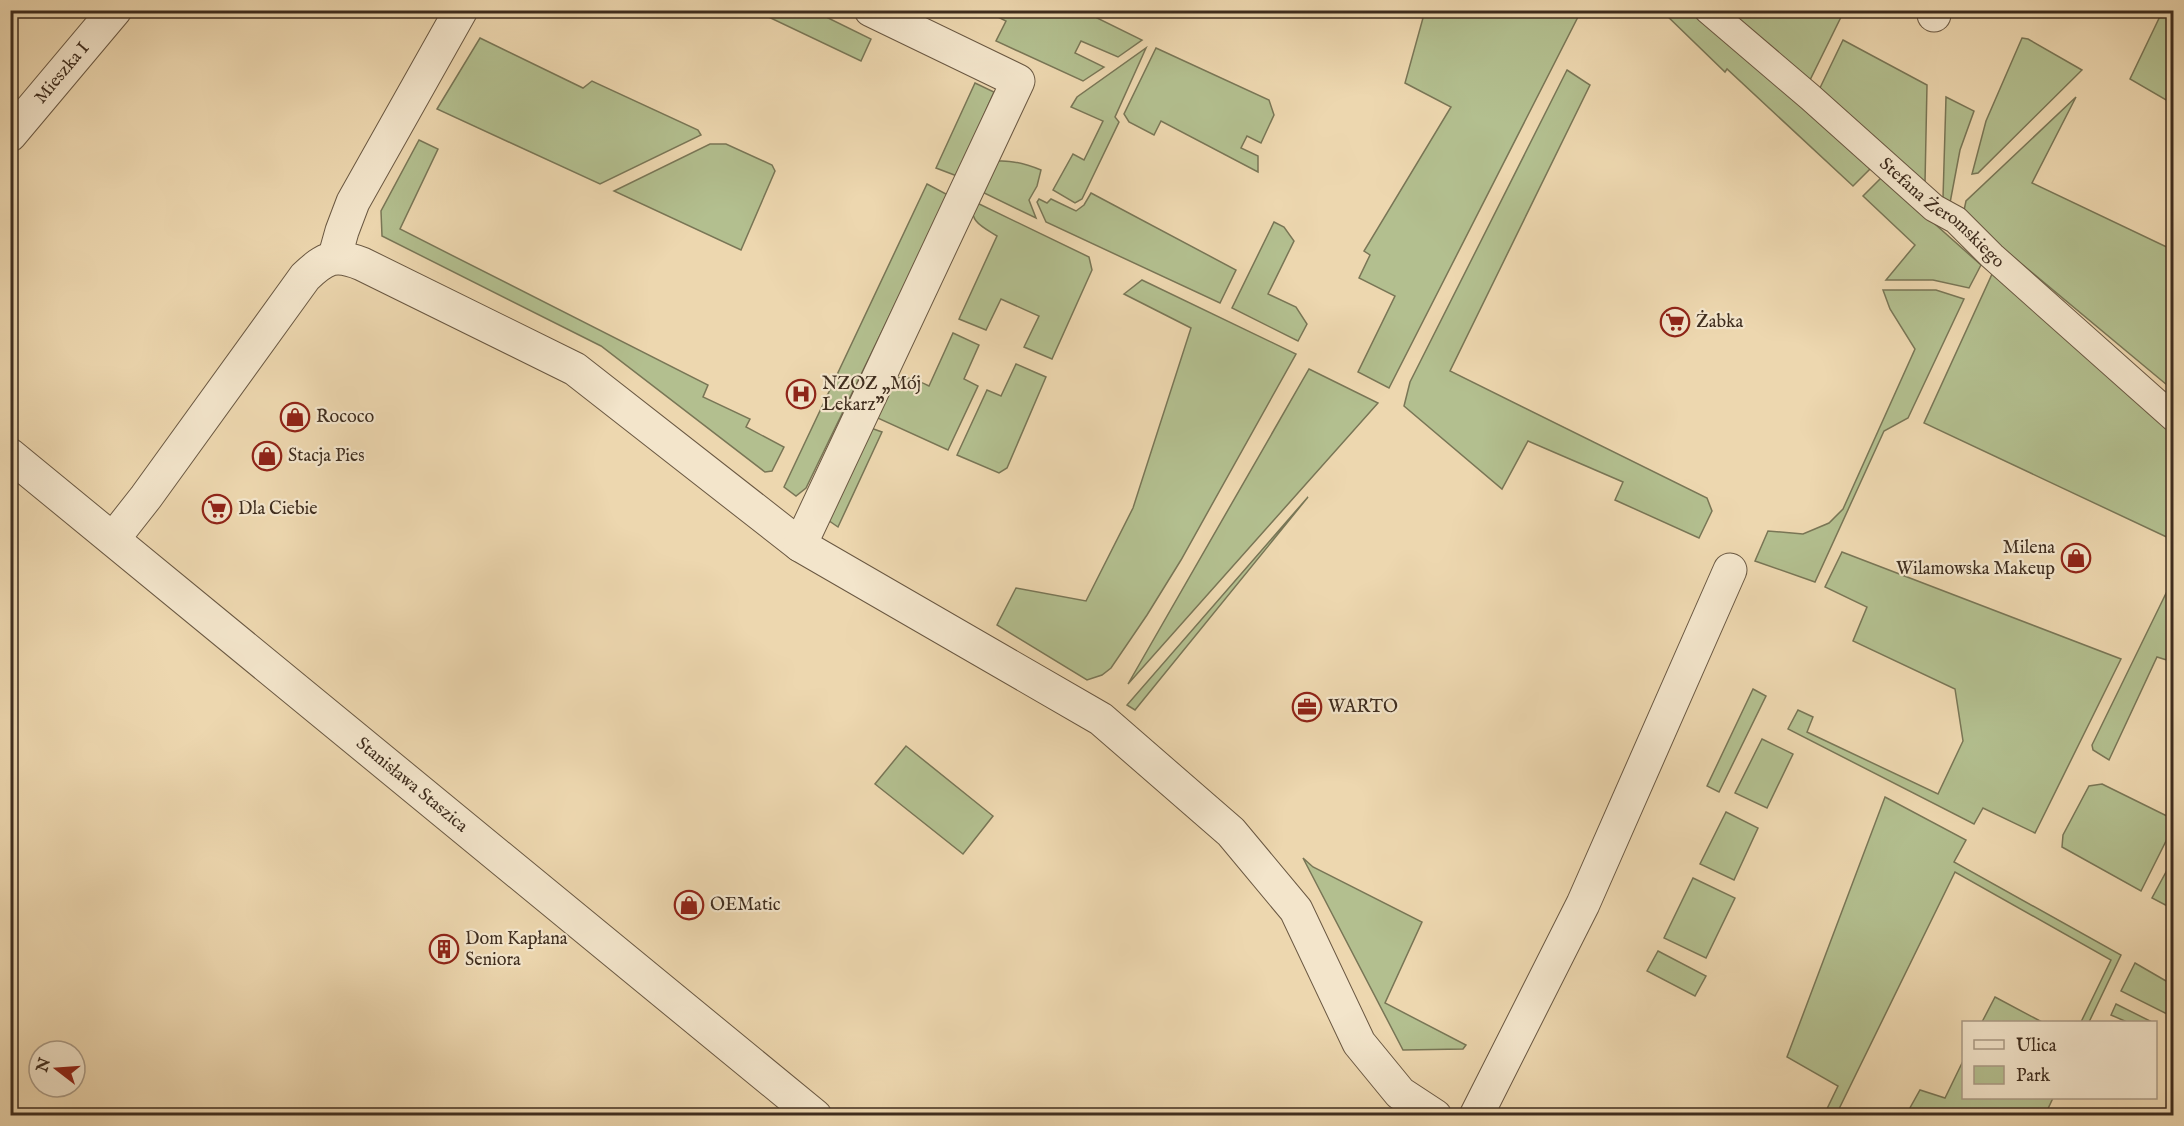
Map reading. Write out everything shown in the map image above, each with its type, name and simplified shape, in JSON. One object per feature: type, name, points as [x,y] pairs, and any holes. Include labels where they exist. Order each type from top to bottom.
[{"type":"street","name":"Mieszka I","points":[[10,135],[115,10]]},
{"type":"street","points":[[335,256],[353,202],[461,10]]},
{"type":"street","points":[[800,545],[1018,81],[871,10]]},
{"type":"street","name":"Stefana Żeromskiego","points":[[1708,10],[1934,208],[1956,220],[1992,256],[2174,418]]},
{"type":"street","points":[[113,539],[305,277],[318,265],[335,256],[346,257],[575,369],[800,545],[1101,719],[1231,832],[1296,910],[1359,1044],[1400,1093],[1435,1116]]},
{"type":"street","name":"Stanisława Staszica","points":[[10,455],[815,1116]]},
{"type":"street","points":[[1476,1116],[1583,904],[1730,570]]},
{"type":"green space","points":[[2163,10],[2173,11],[2173,104],[2130,79]]},
{"type":"green space","points":[[756,11],[814,11],[871,39],[861,61]]},
{"type":"green space","points":[[986,11],[1083,11],[1142,40],[1118,57],[1081,41],[1075,53],[1104,67],[1083,81],[996,41],[1006,21]]},
{"type":"green space","points":[[1404,11],[1581,11],[1389,388],[1358,372],[1395,296],[1359,278],[1370,255],[1364,251],[1451,107],[1405,83],[1423,18]]},
{"type":"green space","points":[[1662,11],[1695,11],[1873,166],[1853,186],[1727,69],[1725,72]]},
{"type":"green space","points":[[1726,11],[1844,11],[1809,82]]},
{"type":"green space","points":[[480,38],[583,88],[592,81],[698,130],[701,135],[600,184],[437,109]]},
{"type":"green space","points":[[2022,38],[2028,39],[2082,70],[1978,173],[1972,174],[1986,121]]},
{"type":"green space","points":[[1843,40],[1927,85],[1925,183],[1818,92]]},
{"type":"green space","points":[[1146,48],[1115,117],[1119,122],[1082,199],[1075,203],[1053,190],[1073,154],[1084,160],[1103,121],[1071,107],[1077,97]]},
{"type":"green space","points":[[1156,48],[1269,100],[1274,115],[1261,143],[1247,136],[1241,148],[1258,156],[1258,172],[1161,121],[1154,135],[1129,122],[1124,114]]},
{"type":"green space","points":[[1567,70],[1590,85],[1450,371],[1707,498],[1712,511],[1699,538],[1615,500],[1623,482],[1528,441],[1502,489],[1404,406],[1410,382]]},
{"type":"green space","points":[[975,83],[994,92],[957,176],[936,168]]},
{"type":"green space","points":[[1946,97],[1974,111],[1960,150],[1950,203],[1943,198]]},
{"type":"green space","points":[[2076,97],[2032,183],[2173,250],[2173,390],[1963,215],[1966,201]]},
{"type":"green space","points":[[419,140],[438,149],[400,229],[708,385],[703,397],[750,419],[746,427],[784,447],[772,471],[765,472],[601,346],[382,236],[381,211]]},
{"type":"green space","points":[[710,144],[726,144],[772,165],[775,171],[741,250],[614,191]]},
{"type":"green space","points":[[998,161],[1020,163],[1041,170],[1037,186],[1029,200],[1036,218],[978,190]]},
{"type":"green space","points":[[1882,177],[1981,265],[1969,288],[1933,280],[1886,280],[1915,245],[1863,196]]},
{"type":"green space","points":[[927,184],[948,195],[806,488],[796,496],[784,487]]},
{"type":"green space","points":[[1091,193],[1236,270],[1220,303],[1046,222],[1037,202],[1039,199],[1047,203],[1051,199],[1076,211],[1084,205]]},
{"type":"green space","points":[[973,201],[1089,257],[1092,270],[1052,359],[1024,347],[1039,316],[1001,299],[986,330],[959,319],[997,236],[981,226],[975,219]]},
{"type":"green space","points":[[1274,222],[1284,227],[1294,241],[1268,294],[1296,307],[1307,324],[1298,341],[1232,308]]},
{"type":"green space","points":[[1993,272],[2173,429],[2173,540],[1924,423]]},
{"type":"green space","points":[[1142,280],[1296,354],[1181,560],[1147,615],[1111,668],[1102,675],[1087,680],[997,625],[1016,588],[1086,601],[1133,508],[1191,328],[1124,294]]},
{"type":"green space","points":[[1883,290],[1936,290],[1964,299],[1908,418],[1884,431],[1815,582],[1755,561],[1768,531],[1803,534],[1829,523],[1843,509],[1915,349],[1890,309]]},
{"type":"green space","points":[[953,333],[979,345],[964,379],[978,386],[948,450],[871,415],[889,379],[910,378],[929,386]]},
{"type":"green space","points":[[1016,364],[1046,377],[1007,468],[999,473],[957,455],[987,390],[1001,396]]},
{"type":"green space","points":[[1309,369],[1378,403],[1128,684]]},
{"type":"green space","points":[[868,427],[882,432],[838,527],[825,518]]},
{"type":"green space","points":[[1308,497],[1135,710],[1127,705]]},
{"type":"green space","points":[[1842,552],[2121,659],[2035,833],[1983,808],[1974,824],[1788,729],[1798,710],[1813,717],[1807,732],[1938,794],[1963,741],[1955,689],[1853,641],[1867,607],[1825,587]]},
{"type":"green space","points":[[2173,579],[2173,662],[2157,657],[2109,760],[2093,750],[2092,745]]},
{"type":"green space","points":[[1753,689],[1766,696],[1719,792],[1707,786]]},
{"type":"green space","points":[[1762,739],[1793,754],[1767,808],[1735,793]]},
{"type":"green space","points":[[906,746],[993,816],[963,854],[875,784]]},
{"type":"green space","points":[[2102,784],[2173,819],[2173,827],[2141,891],[2062,847],[2063,835],[2089,786]]},
{"type":"green space","points":[[1885,797],[1966,840],[1954,862],[2121,955],[2089,1021],[2081,1021],[2111,960],[1955,872],[1836,1115],[1824,1115],[1838,1086],[1787,1057]]},
{"type":"green space","points":[[1726,812],[1758,828],[1734,880],[1700,864]]},
{"type":"green space","points":[[1303,858],[1313,867],[1422,922],[1385,1003],[1466,1045],[1463,1049],[1403,1050]]},
{"type":"green space","points":[[2173,859],[2173,909],[2152,898]]},
{"type":"green space","points":[[1693,878],[1735,898],[1706,958],[1664,938]]},
{"type":"green space","points":[[1658,951],[1706,976],[1695,996],[1647,971]]},
{"type":"green space","points":[[2135,963],[2173,985],[2173,1017],[2121,991]]},
{"type":"green space","points":[[1995,997],[2040,1021],[1983,1021]]},
{"type":"green space","points":[[2116,1004],[2150,1021],[2125,1021],[2111,1015]]},
{"type":"green space","points":[[1962,1063],[1962,1099],[2053,1099],[2045,1115],[1906,1115],[1920,1090],[1945,1098]]},
{"type":"place","name":"Żabka","points":[[1675,322]]},
{"type":"place","name":"NZOZ „Mój Lekarz”","points":[[801,394]]},
{"type":"place","name":"Rococo","points":[[295,417]]},
{"type":"place","name":"Stacja Pies","points":[[267,456]]},
{"type":"place","name":"Dla Ciebie","points":[[217,509]]},
{"type":"place","name":"Milena Wilamowska Makeup","points":[[2076,558]]},
{"type":"place","name":"WARTO","points":[[1307,707]]},
{"type":"place","name":"OEMatic","points":[[689,905]]},
{"type":"place","name":"Dom Kapłana Seniora","points":[[444,949]]}]
